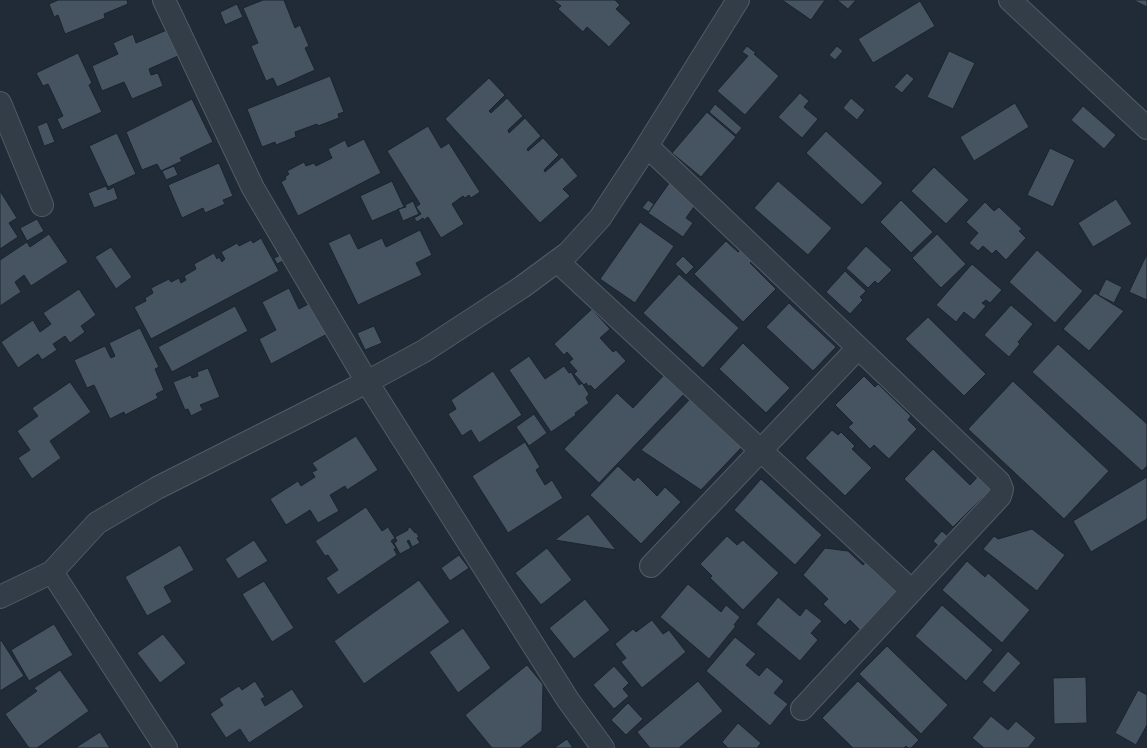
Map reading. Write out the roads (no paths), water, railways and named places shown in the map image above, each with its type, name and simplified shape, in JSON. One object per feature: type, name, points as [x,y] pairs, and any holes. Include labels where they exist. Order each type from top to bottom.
[{"type":"street","points":[[164,0],[254,188],[367,382],[568,700],[603,748]]},
{"type":"street","points":[[1010,0],[1147,128]]},
{"type":"street","points":[[0,597],[52,572],[97,523],[157,488],[367,382],[424,351],[522,287],[557,262],[568,253],[600,218],[647,146],[736,1]]},
{"type":"street","points":[[0,103],[42,205]]},
{"type":"street","points":[[647,146],[999,482],[1002,488],[1000,496],[802,709]]},
{"type":"street","points":[[557,262],[912,591]]},
{"type":"street","points":[[651,566],[858,348]]},
{"type":"street","points":[[52,572],[166,748]]}]
